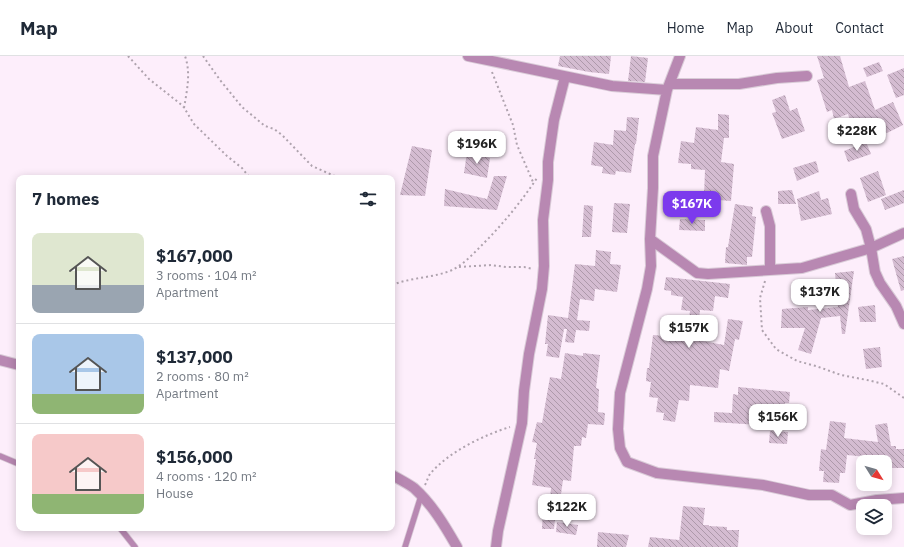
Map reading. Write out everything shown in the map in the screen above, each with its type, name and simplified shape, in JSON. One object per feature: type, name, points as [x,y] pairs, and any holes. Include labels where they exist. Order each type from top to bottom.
[{"type":"street","points":[[468,56],[612,86],[668,87],[739,84],[777,78],[808,76]]},
{"type":"street","points":[[680,56],[668,87],[653,156],[650,239],[651,266],[647,289],[620,393],[618,429],[620,448],[627,462],[657,473],[763,485],[809,495],[832,495],[850,505],[877,500],[904,498]]},
{"type":"street","points":[[496,547],[522,423],[524,391],[529,354],[542,289],[543,220],[548,180],[548,162],[554,120],[565,77]]},
{"type":"street","points":[[851,194],[854,209],[866,229],[875,272],[880,283],[896,306],[904,324]]},
{"type":"street","points":[[766,211],[770,226],[770,269]]},
{"type":"street","points":[[650,239],[696,273],[708,274],[802,268],[871,248],[904,233]]},
{"type":"street","points":[[0,360],[16,364]]},
{"type":"street","points":[[395,477],[413,488],[421,496],[440,519],[457,547]]},
{"type":"lane","points":[[0,456],[16,463]]},
{"type":"lane","points":[[405,547],[421,496]]},
{"type":"lane","points":[[122,531],[135,547]]},
{"type":"path","points":[[128,56],[149,80],[174,98],[184,108],[194,124],[227,156],[242,168],[248,175]]},
{"type":"path","points":[[184,108],[188,80],[188,70],[185,56]]},
{"type":"path","points":[[203,56],[242,107],[265,126],[274,129],[282,135],[312,166],[332,175]]},
{"type":"path","points":[[487,60],[513,125],[517,145],[534,182]]},
{"type":"path","points":[[395,284],[414,278],[444,273],[465,262],[495,232],[518,205],[548,162]]},
{"type":"path","points":[[458,267],[491,265],[524,267],[543,271]]},
{"type":"path","points":[[770,269],[760,298],[762,330],[776,349],[797,361],[841,375],[884,384],[904,398]]},
{"type":"path","points":[[421,496],[429,475],[455,452],[487,436],[522,423]]},
{"type":"building","points":[[560,56],[611,56],[609,74],[558,66]]},
{"type":"building","points":[[631,56],[648,58],[645,82],[628,81]]},
{"type":"building","points":[[817,56],[840,56],[849,87],[865,81],[875,110],[893,102],[903,125],[887,133],[886,132],[864,139],[858,122],[851,124],[848,114],[834,119],[832,110],[827,112],[817,80],[824,78]]},
{"type":"building","points":[[879,62],[883,71],[867,77],[863,68]]},
{"type":"building","points":[[904,68],[904,95],[896,98],[887,75]]},
{"type":"building","points":[[785,95],[790,111],[797,108],[805,131],[782,139],[772,113],[776,112],[772,100]]},
{"type":"building","points":[[718,114],[729,115],[729,138],[724,138],[721,162],[734,164],[731,201],[705,199],[705,170],[691,169],[691,164],[678,163],[681,141],[694,143],[696,127],[718,130]]},
{"type":"building","points":[[627,117],[639,118],[631,173],[616,171],[615,175],[602,173],[603,167],[591,165],[594,142],[613,145],[614,130],[626,131]]},
{"type":"building","points":[[866,142],[871,154],[848,162],[844,151]]},
{"type":"building","points":[[412,146],[432,150],[425,196],[400,195]]},
{"type":"building","points":[[467,152],[490,158],[487,178],[464,173]]},
{"type":"building","points":[[816,161],[819,172],[797,181],[793,168]]},
{"type":"building","points":[[878,171],[886,195],[868,202],[860,178]]},
{"type":"building","points":[[494,176],[507,176],[497,210],[444,206],[445,189],[487,199]]},
{"type":"building","points":[[792,190],[796,204],[778,204],[778,191]]},
{"type":"building","points":[[904,190],[904,203],[885,210],[881,199]]},
{"type":"building","points":[[819,191],[821,200],[828,198],[832,214],[801,221],[797,199]]},
{"type":"building","points":[[614,203],[630,204],[627,233],[612,232]]},
{"type":"building","points":[[735,204],[753,207],[752,216],[756,217],[752,257],[747,257],[747,265],[725,263],[726,247],[728,247]]},
{"type":"building","points":[[584,205],[593,206],[591,237],[582,237]]},
{"type":"building","points":[[680,219],[705,220],[705,231],[679,230]]},
{"type":"building","points":[[596,250],[611,252],[610,264],[621,265],[617,292],[595,289],[594,301],[580,299],[577,320],[590,321],[589,331],[576,330],[574,343],[565,342],[567,329],[564,329],[559,358],[546,356],[548,344],[545,344],[548,315],[568,318],[575,264],[595,266]]},
{"type":"building","points":[[904,256],[904,290],[901,291],[892,259]]},
{"type":"building","points":[[854,271],[845,334],[842,334],[840,316],[821,318],[811,354],[798,350],[805,328],[781,328],[782,309],[808,307],[808,310],[838,307],[835,273]]},
{"type":"building","points":[[666,277],[730,284],[728,298],[715,296],[713,311],[700,310],[697,340],[724,345],[728,319],[743,321],[739,340],[735,339],[729,371],[720,369],[718,388],[690,385],[689,401],[679,400],[675,422],[663,420],[664,413],[656,412],[658,398],[649,397],[651,382],[646,381],[653,335],[687,338],[690,311],[681,310],[683,297],[671,295],[671,291],[664,290]]},
{"type":"building","points":[[875,305],[876,322],[860,322],[858,307]]},
{"type":"building","points":[[880,347],[882,367],[866,369],[863,349]]},
{"type":"building","points":[[565,353],[583,356],[583,353],[600,355],[596,388],[599,389],[598,412],[605,413],[604,425],[588,424],[586,438],[582,437],[581,446],[574,446],[571,481],[563,480],[560,501],[550,500],[551,488],[532,485],[537,443],[532,442],[537,422],[542,423],[550,377],[561,379]]},
{"type":"building","points":[[738,387],[790,392],[789,403],[785,403],[785,408],[760,406],[759,425],[714,422],[714,412],[732,413],[733,394],[738,395]]},
{"type":"building","points":[[830,421],[846,423],[844,438],[878,442],[875,425],[887,423],[891,446],[896,446],[896,449],[904,449],[904,468],[892,468],[892,455],[847,455],[845,473],[840,473],[839,483],[823,482],[824,471],[819,471],[821,449],[826,450]]},
{"type":"building","points":[[770,431],[788,432],[787,444],[769,443]]},
{"type":"building","points":[[683,506],[705,508],[703,525],[727,527],[727,530],[739,530],[738,547],[648,547],[650,537],[679,540],[679,542]]},
{"type":"building","points":[[543,508],[556,509],[554,529],[542,529]]},
{"type":"building","points":[[557,522],[578,525],[576,535],[556,532]]},
{"type":"building","points":[[598,532],[629,535],[626,547],[597,547]]}]
